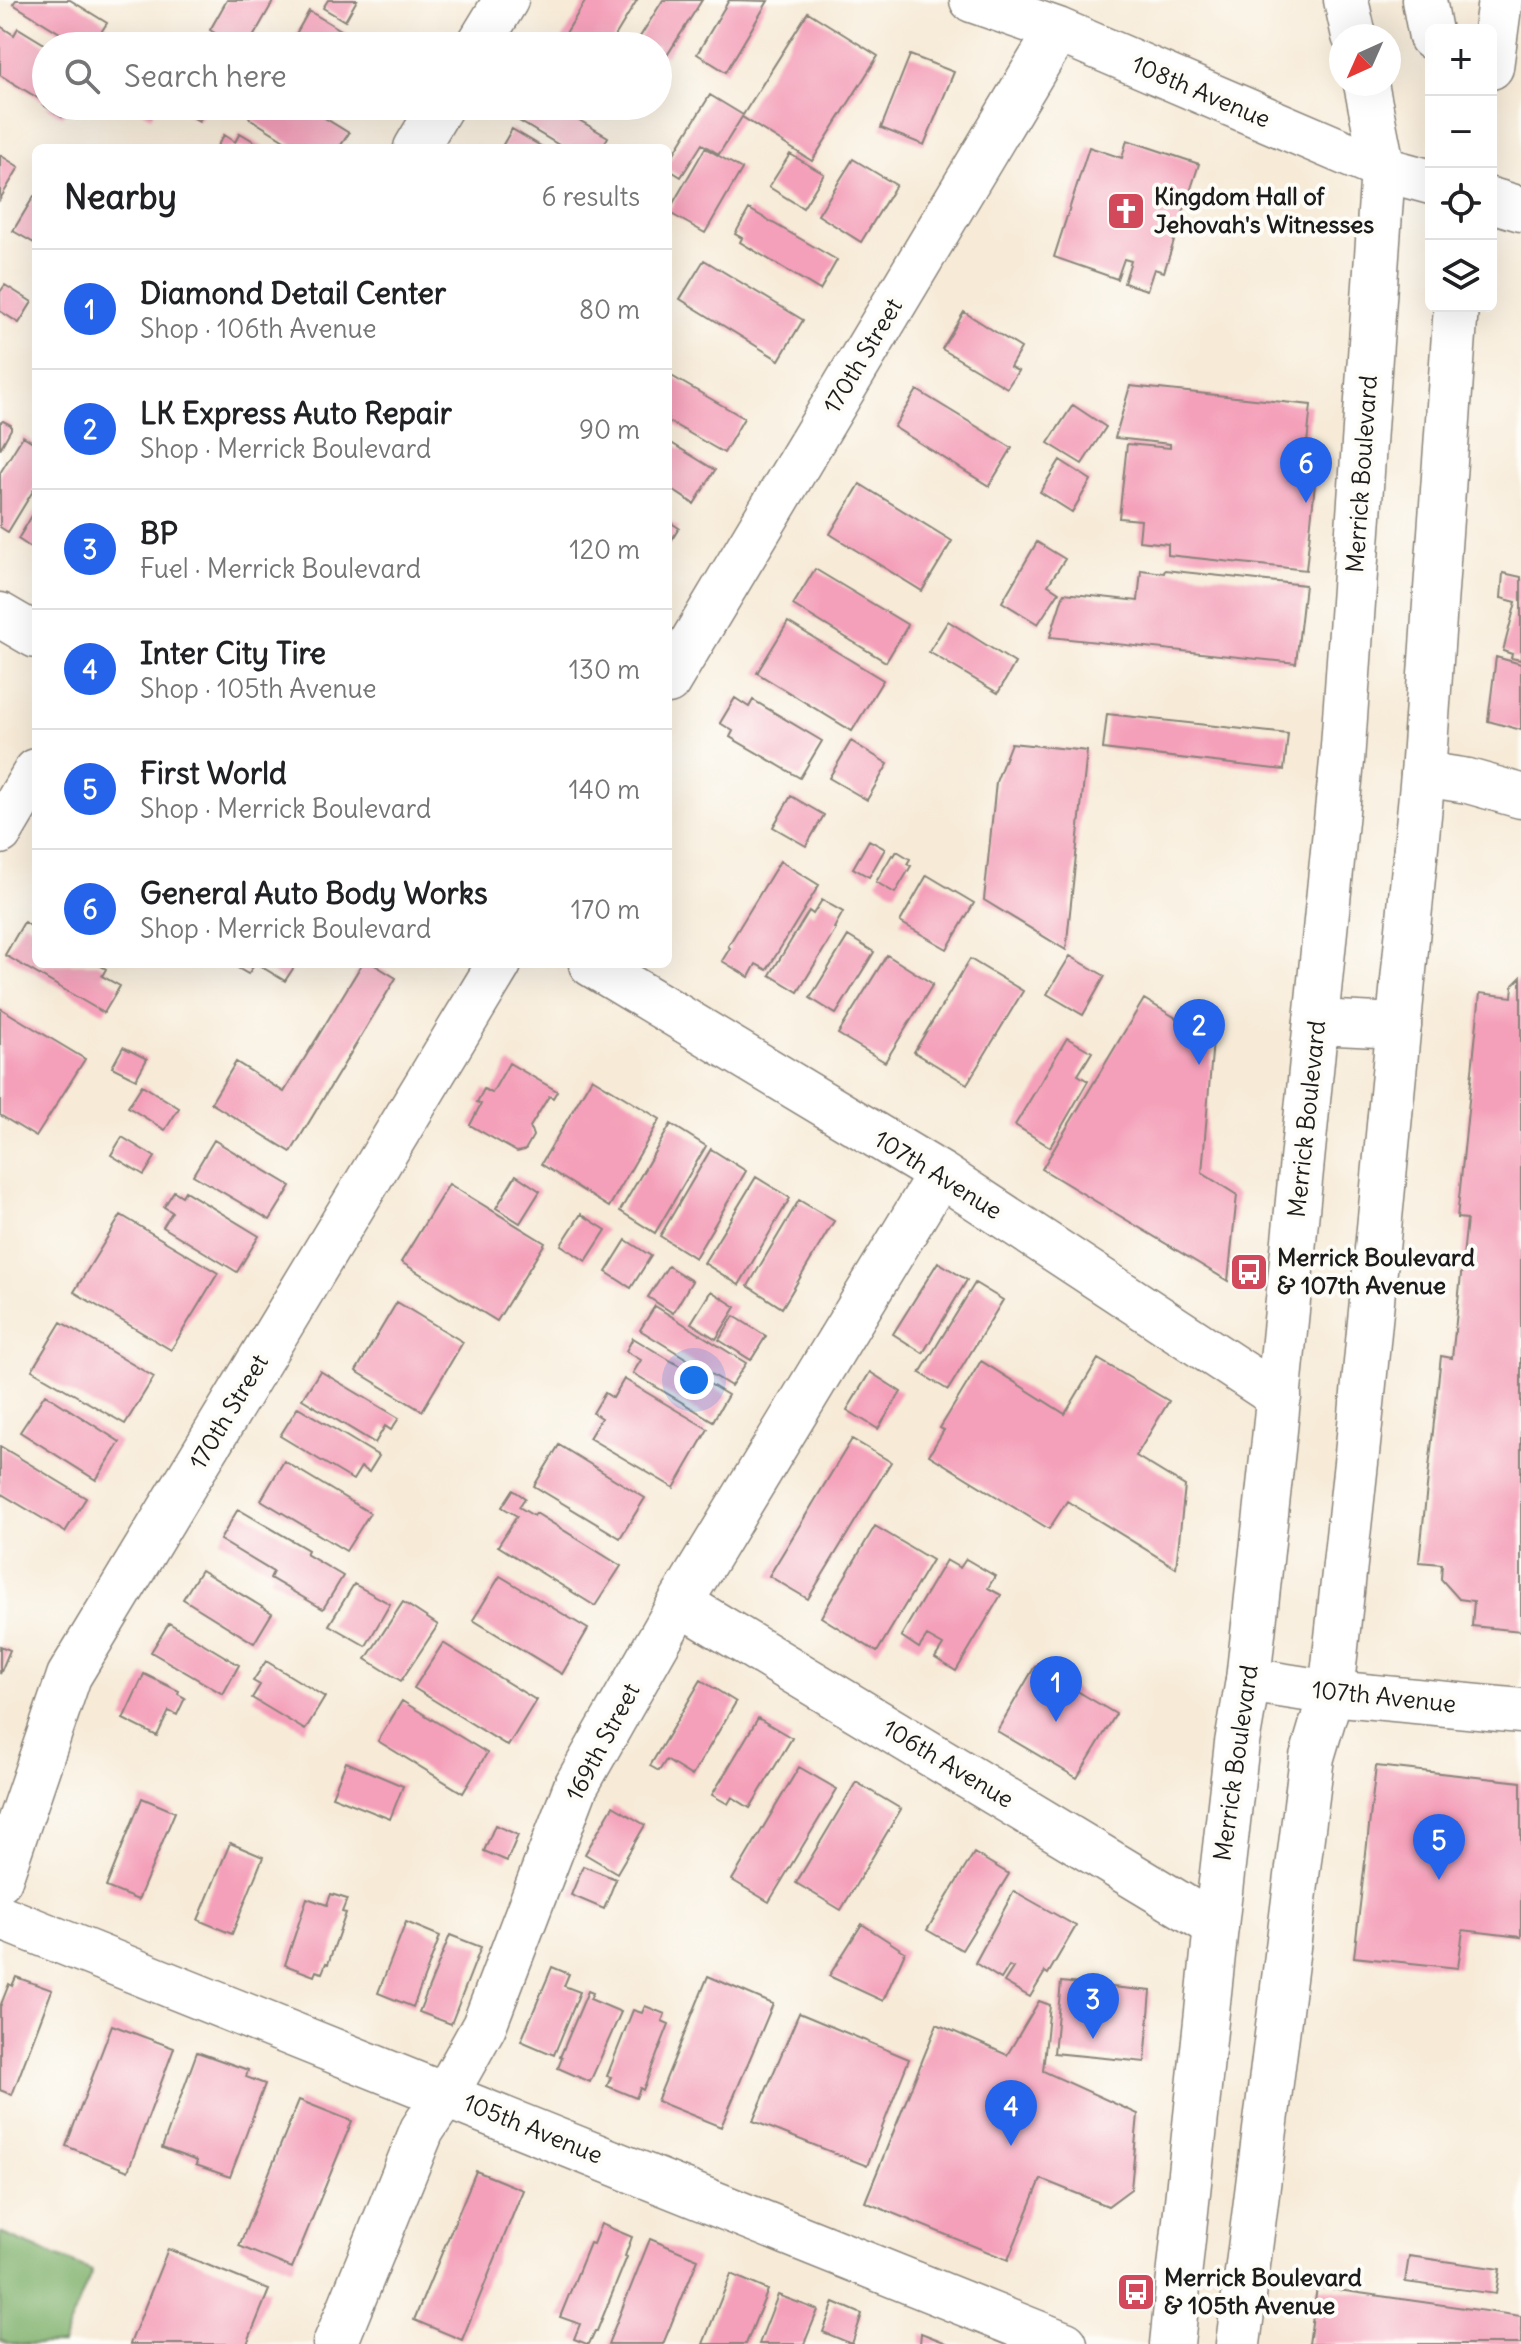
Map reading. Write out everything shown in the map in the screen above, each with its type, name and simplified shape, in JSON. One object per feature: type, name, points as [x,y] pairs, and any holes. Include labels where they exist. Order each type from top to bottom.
[{"type":"street","points":[[487,32],[506,0]]},
{"type":"street","name":"108th Avenue","points":[[972,0],[1058,30],[1383,169],[1425,180]]},
{"type":"street","points":[[1346,0],[1351,24]]},
{"type":"street","points":[[1424,0],[1429,24]]},
{"type":"street","points":[[1497,24],[1500,0]]},
{"type":"street","name":"170th Street","points":[[672,675],[1058,30]]},
{"type":"street","name":"Merrick Boulevard","points":[[1172,2344],[1216,1926],[1237,1743],[1248,1680],[1279,1397],[1342,761],[1383,169],[1368,96]]},
{"type":"street","points":[[418,144],[433,120]]},
{"type":"street","points":[[1497,202],[1521,209]]},
{"type":"street","points":[[1238,2344],[1312,1757],[1331,1693],[1359,1435],[1423,774],[1456,312]]},
{"type":"street","points":[[0,615],[32,634]]},
{"type":"street","points":[[1423,774],[1468,781],[1521,796]]},
{"type":"street","points":[[0,832],[32,778]]},
{"type":"street","name":"170th Street","points":[[0,1879],[69,1676],[497,968]]},
{"type":"street","name":"107th Avenue","points":[[598,968],[940,1174],[1279,1397]]},
{"type":"street","points":[[1316,1022],[1399,1026]]},
{"type":"street","name":"169th Street","points":[[335,2344],[422,2130],[484,2026],[576,1786],[680,1603],[940,1174]]},
{"type":"street","name":"106th Avenue","points":[[680,1603],[1216,1926]]},
{"type":"street","name":"107th Avenue","points":[[1248,1680],[1331,1693],[1521,1711]]},
{"type":"street","name":"105th Avenue","points":[[0,1917],[1065,2344]]},
{"type":"green space","points":[[0,2233],[92,2271],[62,2344],[9,2344],[0,2340]]},
{"type":"building","points":[[16,0],[70,0],[107,23],[101,32],[58,32],[13,4]]},
{"type":"building","points":[[227,0],[274,0],[256,32],[210,30]]},
{"type":"building","points":[[328,0],[357,0],[345,21],[323,8]]},
{"type":"building","points":[[586,0],[637,0],[618,32],[567,32]]},
{"type":"building","points":[[663,0],[702,0],[672,48],[672,32],[643,32]]},
{"type":"building","points":[[729,0],[768,1],[726,72],[697,54]]},
{"type":"building","points":[[309,11],[344,32],[297,32]]},
{"type":"building","points":[[808,12],[878,56],[812,161],[742,117],[719,154],[702,144],[681,177],[672,171],[672,157],[710,95],[743,115]]},
{"type":"building","points":[[0,26],[14,35],[18,28],[32,36],[32,94],[0,75]]},
{"type":"building","points":[[910,55],[954,72],[924,145],[881,128]]},
{"type":"building","points":[[252,120],[328,120],[349,133],[342,144],[291,144]]},
{"type":"building","points":[[517,120],[579,120],[608,137],[604,144],[557,144]]},
{"type":"building","points":[[512,129],[537,144],[503,144]]},
{"type":"building","points":[[240,133],[258,144],[218,144],[224,135],[235,142]]},
{"type":"building","name":"Kingdom Hall of Jehovah's Witnesses","points":[[1127,140],[1199,164],[1164,272],[1154,269],[1147,290],[1124,283],[1131,261],[1124,259],[1117,279],[1054,257],[1089,147],[1122,158]]},
{"type":"building","points":[[705,148],[742,169],[705,233],[672,214],[672,205]]},
{"type":"building","points":[[790,154],[824,174],[803,208],[769,187]]},
{"type":"building","points":[[0,155],[19,167],[0,199]]},
{"type":"building","points":[[853,159],[896,185],[861,242],[818,215]]},
{"type":"building","points":[[32,199],[32,242],[13,231]]},
{"type":"building","points":[[749,209],[837,260],[820,290],[740,242],[742,238],[735,234]]},
{"type":"building","points":[[704,260],[803,320],[779,360],[680,299]]},
{"type":"building","points":[[5,285],[32,302],[19,323],[0,311],[0,292]]},
{"type":"building","points":[[964,312],[1021,348],[1010,367],[1018,371],[1007,388],[942,349]]},
{"type":"building","points":[[672,376],[744,418],[724,453],[672,423]]},
{"type":"building","points":[[1130,386],[1311,405],[1305,463],[1317,464],[1306,570],[1168,555],[1168,544],[1139,541],[1141,520],[1119,518],[1127,444],[1170,448],[1170,444],[1115,438]]},
{"type":"building","points":[[917,390],[1012,448],[989,486],[894,427]]},
{"type":"building","points":[[1073,405],[1106,427],[1082,464],[1048,443]]},
{"type":"building","points":[[3,421],[11,425],[11,429],[0,449],[0,423]]},
{"type":"building","points":[[23,436],[32,442],[32,493],[8,532],[0,527],[0,473]]},
{"type":"building","points":[[672,443],[715,470],[694,504],[672,490]]},
{"type":"building","points":[[1060,460],[1091,480],[1072,512],[1040,492]]},
{"type":"building","points":[[860,484],[952,541],[922,591],[830,534]]},
{"type":"building","points":[[32,516],[32,548],[18,539]]},
{"type":"building","points":[[672,524],[679,528],[672,539]]},
{"type":"building","points":[[1037,542],[1065,559],[1048,585],[1059,592],[1038,624],[1002,602]]},
{"type":"building","points":[[815,569],[908,625],[886,662],[793,605]]},
{"type":"building","points":[[1141,570],[1305,585],[1296,663],[1050,637],[1064,593],[1138,601]]},
{"type":"building","points":[[1503,573],[1521,577],[1521,660],[1511,658],[1512,654],[1503,651],[1516,602],[1501,598]]},
{"type":"building","points":[[948,621],[1015,663],[998,693],[929,652]]},
{"type":"building","points":[[788,622],[883,680],[852,731],[757,673]]},
{"type":"building","points":[[1496,657],[1521,664],[1521,730],[1488,721]]},
{"type":"building","points":[[735,698],[749,707],[753,700],[822,741],[800,778],[730,737],[733,731],[720,723]]},
{"type":"building","points":[[1107,714],[1288,734],[1284,770],[1103,749]]},
{"type":"building","points":[[851,741],[888,764],[867,800],[829,778]]},
{"type":"building","points":[[1011,743],[1087,751],[1066,950],[984,900],[996,782]]},
{"type":"building","points":[[791,796],[824,815],[806,846],[773,827]]},
{"type":"building","points":[[869,840],[885,849],[869,877],[853,868]]},
{"type":"building","points":[[897,851],[910,859],[907,864],[911,866],[895,893],[876,882]]},
{"type":"building","points":[[780,861],[819,885],[767,970],[756,964],[749,977],[722,961]]},
{"type":"building","points":[[927,875],[974,903],[947,949],[900,922]]},
{"type":"building","points":[[822,900],[843,912],[798,992],[770,975],[809,911],[813,914]]},
{"type":"building","points":[[24,922],[32,927],[32,968],[104,968],[102,976],[120,986],[104,1013],[5,955]]},
{"type":"building","points":[[848,936],[874,952],[836,1014],[810,998]]},
{"type":"building","points":[[887,955],[933,984],[885,1062],[838,1034]]},
{"type":"building","points":[[1070,956],[1105,976],[1083,1015],[1047,994]]},
{"type":"building","points":[[970,959],[1023,991],[967,1084],[914,1052]]},
{"type":"building","points":[[238,968],[252,968],[248,974]]},
{"type":"building","points":[[264,968],[293,968],[285,981]]},
{"type":"building","points":[[360,968],[380,968],[396,978],[291,1152],[211,1103],[236,1062],[284,1092]]},
{"type":"building","points":[[1521,977],[1521,1631],[1472,1626],[1474,1601],[1459,1599],[1441,1579],[1442,1564],[1419,1562],[1441,1356],[1452,1358],[1467,1219],[1457,1218],[1480,993],[1512,997],[1513,985]]},
{"type":"building","points":[[1144,999],[1213,1040],[1202,1173],[1237,1195],[1228,1281],[1042,1169]]},
{"type":"building","points":[[0,1008],[85,1059],[36,1137],[0,1115]]},
{"type":"building","points":[[1067,1038],[1092,1052],[1078,1075],[1088,1081],[1050,1147],[1015,1125]]},
{"type":"building","points":[[123,1047],[147,1059],[136,1079],[112,1067]]},
{"type":"building","points":[[509,1063],[557,1091],[553,1098],[549,1096],[530,1127],[533,1136],[525,1150],[517,1152],[470,1125],[481,1104],[477,1102],[484,1089],[492,1093]]},
{"type":"building","points":[[592,1078],[660,1119],[609,1207],[541,1164]]},
{"type":"building","points":[[142,1085],[179,1108],[165,1130],[128,1107]]},
{"type":"building","points":[[671,1124],[706,1146],[655,1233],[620,1211]]},
{"type":"building","points":[[122,1137],[155,1157],[144,1175],[111,1155]]},
{"type":"building","points":[[214,1140],[291,1186],[270,1220],[193,1175]]},
{"type":"building","points":[[711,1149],[746,1171],[695,1258],[660,1236]]},
{"type":"building","points":[[516,1175],[540,1191],[520,1223],[496,1208]]},
{"type":"building","points":[[756,1177],[790,1198],[739,1285],[704,1263]]},
{"type":"building","points":[[449,1184],[545,1243],[497,1321],[401,1262]]},
{"type":"building","points":[[174,1191],[182,1196],[185,1191],[259,1236],[237,1272],[163,1227],[172,1212],[164,1207]]},
{"type":"building","points":[[799,1200],[834,1221],[782,1308],[748,1286]]},
{"type":"building","points":[[581,1214],[606,1230],[586,1261],[561,1245]]},
{"type":"building","points":[[121,1215],[218,1273],[171,1350],[74,1292]]},
{"type":"building","points":[[626,1240],[651,1256],[631,1288],[606,1272]]},
{"type":"building","points":[[938,1262],[967,1280],[923,1353],[893,1334]]},
{"type":"building","points":[[668,1266],[692,1281],[673,1313],[648,1297]]},
{"type":"building","points":[[975,1283],[1003,1300],[948,1390],[920,1373]]},
{"type":"building","points":[[711,1291],[736,1307],[716,1339],[691,1323]]},
{"type":"building","points":[[397,1302],[463,1342],[422,1411],[356,1371]]},
{"type":"building","points":[[655,1306],[746,1363],[731,1386],[640,1330]]},
{"type":"building","points":[[734,1316],[766,1336],[751,1360],[719,1340]]},
{"type":"building","points":[[61,1322],[154,1377],[125,1424],[32,1370]]},
{"type":"building","points":[[633,1338],[728,1395],[713,1421],[633,1373],[641,1360],[626,1351]]},
{"type":"building","points":[[1098,1359],[1169,1401],[1136,1456],[1185,1486],[1176,1568],[1067,1501],[1049,1529],[929,1455],[944,1430],[940,1428],[981,1361],[1065,1414]]},
{"type":"building","points":[[320,1371],[399,1418],[391,1430],[385,1426],[375,1443],[302,1399]]},
{"type":"building","points":[[870,1372],[901,1392],[878,1429],[847,1410]]},
{"type":"building","points":[[624,1379],[708,1429],[674,1488],[589,1438],[601,1418],[593,1413],[605,1393],[613,1398]]},
{"type":"building","points":[[45,1394],[120,1442],[96,1480],[20,1432]]},
{"type":"building","points":[[298,1407],[379,1456],[369,1472],[361,1467],[353,1480],[280,1436]]},
{"type":"building","points":[[852,1439],[891,1462],[808,1599],[769,1576]]},
{"type":"building","points":[[559,1445],[645,1498],[620,1538],[534,1486]]},
{"type":"building","points":[[0,1446],[86,1498],[65,1532],[0,1493]]},
{"type":"building","points":[[284,1461],[370,1513],[346,1551],[261,1500]]},
{"type":"building","points":[[513,1490],[525,1498],[519,1507],[534,1516],[536,1513],[621,1566],[595,1606],[498,1546],[517,1516],[502,1507]]},
{"type":"building","points":[[238,1509],[308,1550],[306,1554],[343,1576],[323,1609],[270,1578],[273,1572],[220,1540]]},
{"type":"building","points":[[875,1526],[932,1560],[877,1652],[821,1617]]},
{"type":"building","points":[[966,1559],[995,1576],[988,1588],[1001,1595],[956,1671],[935,1658],[943,1645],[927,1636],[919,1648],[901,1636],[946,1560],[960,1568]]},
{"type":"building","points":[[201,1570],[272,1613],[254,1643],[183,1599]]},
{"type":"building","points":[[500,1576],[588,1629],[562,1674],[473,1620]]},
{"type":"building","points":[[354,1584],[390,1604],[366,1646],[329,1625]]},
{"type":"building","points":[[403,1602],[438,1625],[401,1681],[366,1659]]},
{"type":"building","points":[[169,1623],[239,1665],[223,1694],[151,1652]]},
{"type":"building","points":[[443,1643],[536,1700],[508,1746],[414,1688]]},
{"type":"building","points":[[0,1646],[10,1650],[0,1674]]},
{"type":"building","points":[[266,1661],[325,1697],[305,1730],[252,1698],[260,1685],[253,1681]]},
{"type":"building","points":[[1035,1666],[1116,1714],[1077,1778],[997,1731]]},
{"type":"building","points":[[144,1674],[179,1691],[178,1694],[185,1698],[177,1715],[169,1711],[157,1736],[123,1719]]},
{"type":"building","points":[[701,1680],[736,1702],[692,1776],[666,1760],[659,1771],[650,1766]]},
{"type":"building","points":[[402,1701],[487,1753],[463,1793],[378,1741]]},
{"type":"building","points":[[758,1718],[792,1738],[750,1808],[732,1797],[728,1804],[712,1795]]},
{"type":"building","points":[[346,1762],[403,1786],[390,1819],[332,1796]]},
{"type":"building","points":[[1376,1766],[1521,1782],[1521,1937],[1463,1930],[1458,1968],[1354,1957]]},
{"type":"building","points":[[799,1767],[837,1789],[769,1902],[732,1880]]},
{"type":"building","points":[[856,1782],[901,1809],[841,1910],[796,1883]]},
{"type":"building","points":[[142,1798],[175,1812],[138,1900],[106,1887]]},
{"type":"building","points":[[613,1806],[645,1825],[617,1873],[585,1854]]},
{"type":"building","points":[[495,1825],[518,1835],[507,1861],[484,1851]]},
{"type":"building","points":[[230,1843],[263,1857],[232,1934],[198,1920]]},
{"type":"building","points":[[974,1853],[1009,1874],[962,1950],[927,1930]]},
{"type":"building","points":[[583,1866],[616,1879],[604,1909],[571,1895]]},
{"type":"building","points":[[1014,1891],[1076,1926],[1048,1974],[1045,1972],[1030,1997],[1004,1982],[1013,1968],[1009,1966],[1001,1979],[975,1963]]},
{"type":"building","points":[[331,1894],[347,1899],[342,1912],[346,1913],[328,1964],[322,1973],[316,1971],[314,1976],[285,1965],[307,1898],[327,1905]]},
{"type":"building","points":[[406,1922],[440,1936],[413,2007],[378,1993]]},
{"type":"building","points":[[862,1924],[905,1952],[883,2001],[829,1976]]},
{"type":"building","points":[[450,1935],[481,1947],[451,2024],[419,2012]]},
{"type":"building","points":[[552,1967],[569,1974],[564,1986],[580,1992],[554,2055],[521,2041]]},
{"type":"building","points":[[708,1976],[773,2004],[721,2127],[657,2101]]},
{"type":"building","points":[[16,1977],[52,1990],[12,2095],[0,2090],[0,2007],[9,1984],[12,1986]]},
{"type":"building","points":[[1061,1982],[1151,1991],[1145,2062],[1054,2053]]},
{"type":"building","points":[[588,1991],[593,1993],[590,1999],[621,2012],[590,2082],[558,2068]]},
{"type":"building","points":[[1039,2001],[1050,2005],[1043,2071],[1138,2114],[1131,2189],[1108,2206],[1041,2179],[1008,2260],[865,2202],[937,2024],[1007,2055]]},
{"type":"building","points":[[645,2006],[665,2014],[662,2021],[669,2024],[643,2090],[640,2088],[636,2098],[607,2086],[611,2077],[607,2076],[633,2010],[642,2013]]},
{"type":"building","points":[[799,2013],[909,2059],[867,2166],[753,2121]]},
{"type":"building","points":[[112,2025],[174,2048],[128,2171],[66,2146]]},
{"type":"building","points":[[197,2052],[248,2070],[246,2077],[265,2084],[230,2177],[162,2148]]},
{"type":"building","points":[[299,2100],[352,2121],[292,2268],[239,2246]]},
{"type":"building","points":[[476,2171],[523,2190],[462,2340],[414,2320]]},
{"type":"building","points":[[601,2224],[632,2237],[597,2331],[587,2344],[574,2339],[580,2324],[560,2317],[590,2243],[593,2244]]},
{"type":"building","points":[[650,2239],[698,2259],[663,2344],[608,2344]]},
{"type":"building","points":[[168,2249],[269,2290],[247,2344],[130,2344]]},
{"type":"building","points":[[1409,2256],[1500,2269],[1496,2294],[1405,2282]]},
{"type":"building","points":[[731,2274],[768,2290],[746,2344],[703,2344]]},
{"type":"building","points":[[1317,2287],[1521,2316],[1521,2344],[1309,2344]]},
{"type":"building","points":[[778,2295],[818,2310],[804,2344],[759,2344]]},
{"type":"building","points":[[834,2302],[862,2314],[852,2344],[823,2332]]},
{"type":"building","points":[[921,2333],[949,2344],[920,2344]]},
{"type":"place","name":"Kingdom Hall of Jehovah's Witnesses","points":[[1126,211]]},
{"type":"place","name":"General Auto Body Works","points":[[1306,503]]},
{"type":"place","name":"LK Express Auto Repair","points":[[1199,1065]]},
{"type":"place","name":"Merrick Boulevard & 107th Avenue","points":[[1249,1272]]},
{"type":"place","name":"Diamond Detail Center","points":[[1056,1722]]},
{"type":"place","name":"First World","points":[[1439,1880]]},
{"type":"place","name":"BP","points":[[1093,2039]]},
{"type":"place","name":"Inter City Tire","points":[[1011,2146]]},
{"type":"place","name":"Merrick Boulevard & 105th Avenue","points":[[1136,2292]]}]
